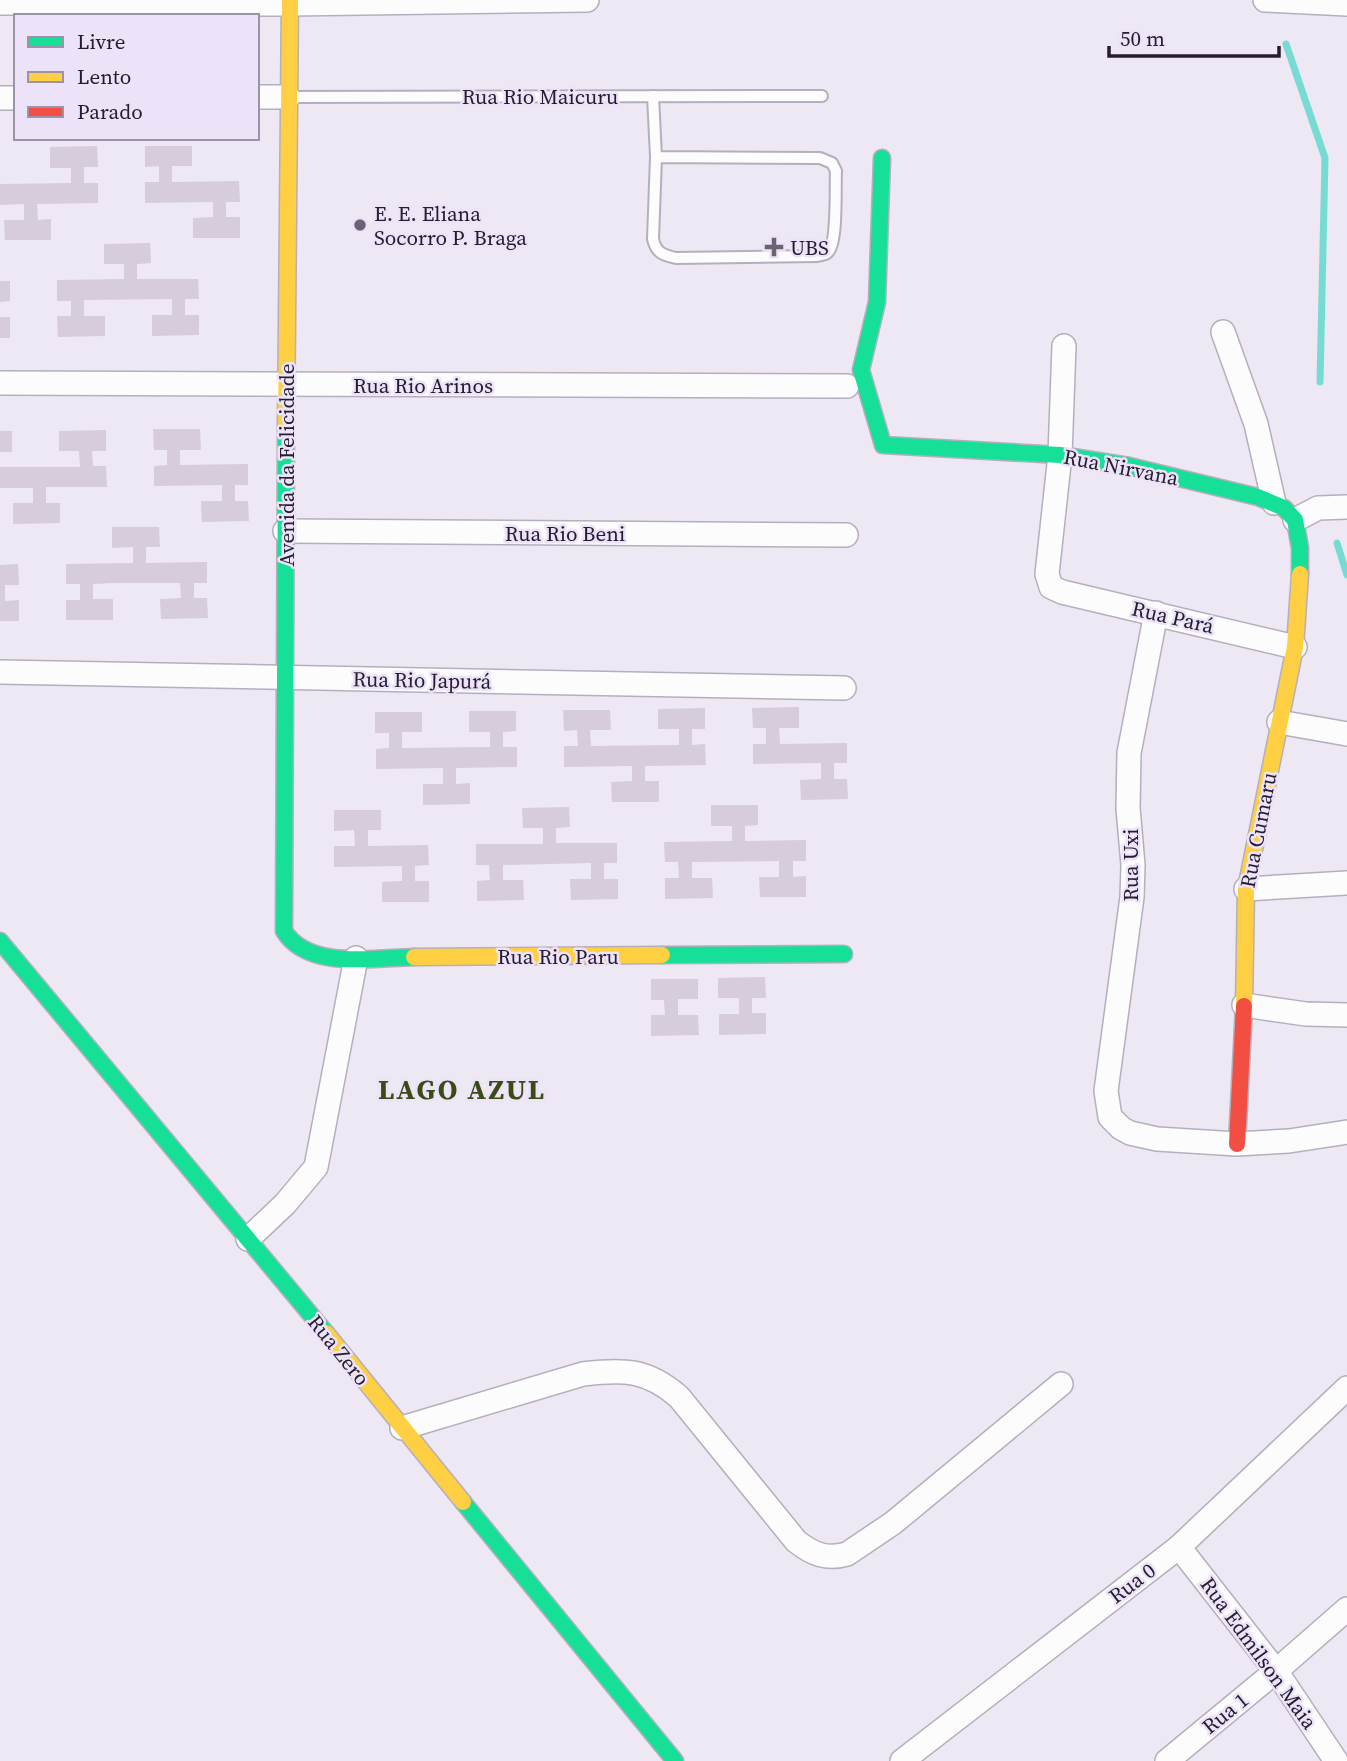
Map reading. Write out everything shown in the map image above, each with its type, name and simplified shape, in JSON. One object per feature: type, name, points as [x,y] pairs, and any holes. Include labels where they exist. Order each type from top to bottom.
[{"type":"street","points":[[0,2],[587,0]]},
{"type":"street","points":[[1265,0],[1347,4]]},
{"type":"street","name":"Avenida da Felicidade","points":[[284,931],[290,2]]},
{"type":"street","name":"Rua Rio Maicuru","points":[[259,97],[288,97]]},
{"type":"street","name":"Rua Nirvana","points":[[882,158],[877,302],[861,370],[883,445],[1060,455],[1129,467],[1222,487],[1274,503],[1291,513],[1295,520]]},
{"type":"street","points":[[1223,332],[1256,424],[1274,503]]},
{"type":"street","points":[[1060,455],[1064,346]]},
{"type":"street","name":"Rua Rio Arinos","points":[[0,383],[847,386]]},
{"type":"street","name":"Rua Pará","points":[[1060,455],[1046,574],[1051,587],[1062,592],[1294,647]]},
{"type":"street","points":[[1295,520],[1318,508],[1347,507]]},
{"type":"street","name":"Rua Cumaru","points":[[1237,1143],[1244,1005],[1246,889],[1294,647],[1300,587],[1300,548],[1295,520]]},
{"type":"street","name":"Rua Rio Beni","points":[[285,531],[846,536]]},
{"type":"street","name":"Rua Uxi","points":[[1156,613],[1129,753],[1128,808],[1133,865],[1132,897],[1106,1091],[1110,1117],[1130,1133],[1157,1139],[1237,1143]]},
{"type":"street","name":"Rua Rio Japurá","points":[[0,672],[844,688]]},
{"type":"street","points":[[1279,722],[1347,734]]},
{"type":"street","points":[[1246,889],[1347,883]]},
{"type":"street","name":"Rua Rio Paru","points":[[284,931],[291,943],[313,956],[356,958],[844,954]]},
{"type":"street","name":"Rua Zero","points":[[0,941],[676,1761]]},
{"type":"street","points":[[248,1239],[285,1205],[316,1167],[356,958]]},
{"type":"street","points":[[1244,1005],[1294,1012],[1347,1014]]},
{"type":"street","points":[[1237,1143],[1289,1142],[1347,1132]]},
{"type":"street","points":[[402,1428],[583,1374],[630,1371],[651,1377],[679,1397],[796,1541],[820,1556],[838,1557],[847,1554],[893,1523],[1061,1384]]},
{"type":"street","name":"Rua 0","points":[[902,1761],[1179,1547],[1347,1388]]},
{"type":"street","name":"Rua Edmilson Maia","points":[[1179,1547],[1276,1671],[1336,1761]]},
{"type":"street","name":"Rua 1","points":[[1167,1761],[1347,1609]]},
{"type":"lane","points":[[653,96],[656,157],[653,239],[655,248],[663,256],[817,256],[827,254],[830,250],[834,238],[836,171],[832,163],[826,160],[656,157]]},
{"type":"lane","name":"Rua Rio Maicuru","points":[[288,97],[822,96]]},
{"type":"building","points":[[97,146],[98,167],[84,167],[84,183],[98,183],[98,203],[37,204],[38,220],[51,219],[51,240],[5,240],[4,220],[24,220],[24,204],[0,205],[0,184],[71,183],[71,168],[50,168],[50,147]]},
{"type":"building","points":[[145,146],[192,146],[192,166],[172,166],[172,182],[239,181],[240,202],[226,202],[226,217],[240,217],[240,238],[193,238],[193,218],[213,217],[213,202],[145,203],[145,182],[159,182],[159,166],[145,167]]},
{"type":"building","points":[[150,243],[151,263],[137,264],[137,279],[198,279],[199,299],[185,299],[185,315],[199,315],[199,335],[152,336],[152,315],[172,315],[172,299],[84,300],[84,316],[105,316],[105,336],[58,337],[57,316],[71,316],[71,301],[57,301],[57,280],[124,279],[124,264],[104,264],[104,244]]},
{"type":"building","points":[[0,281],[10,281],[10,301],[0,302]]},
{"type":"building","points":[[0,317],[10,317],[10,338],[0,338]]},
{"type":"building","points":[[153,429],[200,429],[201,450],[180,450],[180,465],[248,464],[248,485],[235,485],[235,501],[248,501],[249,521],[202,522],[201,501],[222,501],[222,485],[154,486],[154,466],[167,465],[167,450],[154,450]]},
{"type":"building","points":[[106,430],[106,451],[92,451],[93,466],[106,466],[107,487],[46,487],[46,503],[60,503],[60,523],[13,524],[13,503],[33,503],[33,488],[0,488],[0,467],[80,467],[79,451],[59,451],[59,431]]},
{"type":"building","points":[[0,431],[12,431],[12,452],[0,452]]},
{"type":"building","points":[[112,527],[159,527],[160,547],[146,547],[146,563],[207,562],[207,583],[194,583],[194,598],[207,598],[208,618],[161,619],[160,599],[181,598],[180,583],[113,583],[93,584],[93,599],[113,599],[113,620],[66,620],[66,600],[80,600],[80,584],[66,584],[66,564],[133,563],[133,547],[112,548]]},
{"type":"building","points":[[18,564],[19,585],[5,585],[5,601],[19,600],[19,621],[0,621],[0,565]]},
{"type":"building","points":[[799,707],[799,728],[779,728],[780,744],[847,743],[847,763],[834,763],[834,779],[847,779],[848,799],[801,800],[800,780],[821,779],[821,763],[753,764],[753,744],[766,744],[766,728],[753,728],[752,708]]},
{"type":"building","points":[[705,708],[705,729],[692,729],[692,745],[705,744],[706,765],[645,766],[645,781],[659,781],[659,802],[612,802],[611,782],[632,781],[632,766],[564,767],[564,746],[578,746],[577,730],[564,731],[563,710],[610,710],[611,730],[590,730],[591,746],[679,745],[679,729],[658,729],[658,709]]},
{"type":"building","points":[[469,711],[516,711],[516,731],[503,732],[503,747],[517,747],[517,767],[456,768],[456,784],[470,783],[470,804],[423,805],[423,784],[443,784],[443,768],[376,769],[376,749],[389,748],[389,733],[375,733],[375,712],[422,712],[422,732],[402,732],[402,748],[490,747],[490,732],[469,732]]},
{"type":"building","points":[[711,805],[758,805],[758,825],[745,826],[745,841],[806,840],[806,861],[793,861],[793,877],[806,876],[806,897],[760,897],[759,877],[779,877],[779,861],[692,862],[692,878],[712,878],[713,898],[665,899],[665,878],[679,878],[678,862],[665,862],[664,842],[732,841],[732,826],[711,826]]},
{"type":"building","points":[[569,807],[570,827],[556,828],[556,843],[617,843],[617,863],[604,863],[604,879],[618,879],[618,899],[571,900],[570,879],[591,879],[591,863],[503,865],[503,880],[523,880],[524,900],[477,901],[477,881],[490,880],[489,865],[476,865],[476,844],[543,844],[543,828],[523,828],[522,808]]},
{"type":"building","points":[[334,810],[381,810],[381,830],[368,830],[368,846],[428,845],[429,865],[415,866],[415,881],[429,881],[429,902],[382,902],[382,882],[402,881],[402,866],[334,867],[334,846],[355,846],[354,830],[334,831]]},
{"type":"building","points":[[765,977],[766,998],[752,998],[752,1013],[766,1013],[766,1034],[719,1035],[719,1014],[739,1014],[739,998],[718,998],[718,978]]},
{"type":"building","points":[[651,979],[698,979],[698,999],[678,999],[678,1015],[698,1015],[699,1035],[651,1036],[651,1015],[665,1015],[664,1000],[651,1000]]},
{"type":"waterway","points":[[1286,44],[1325,158],[1320,382]]},
{"type":"waterway","points":[[1337,543],[1347,575]]},
{"type":"traffic: fast","points":[[882,158],[877,302],[861,370],[883,445],[1060,455],[1129,466],[1258,497],[1284,508],[1295,520],[1300,548],[1300,574]]},
{"type":"traffic: fast","points":[[286,428],[284,931],[295,943],[309,952],[325,957],[414,957]]},
{"type":"traffic: fast","points":[[0,941],[326,1333]]},
{"type":"traffic: fast","points":[[662,955],[844,954]]},
{"type":"traffic: fast","points":[[463,1502],[675,1761]]},
{"type":"traffic: slow","points":[[286,428],[290,0]]},
{"type":"traffic: slow","points":[[1244,1006],[1246,889],[1295,647],[1300,574]]},
{"type":"traffic: slow","points":[[414,957],[662,955]]},
{"type":"traffic: slow","points":[[326,1333],[463,1502]]},
{"type":"traffic: jam","points":[[1237,1144],[1244,1006]]},
{"type":"place","name":"E. E. Eliana Socorro P. Braga","points":[[360,225]]},
{"type":"place","name":"UBS","points":[[774,247]]},
{"type":"district","name":"LAGO AZUL","points":[[462,1089]]}]
